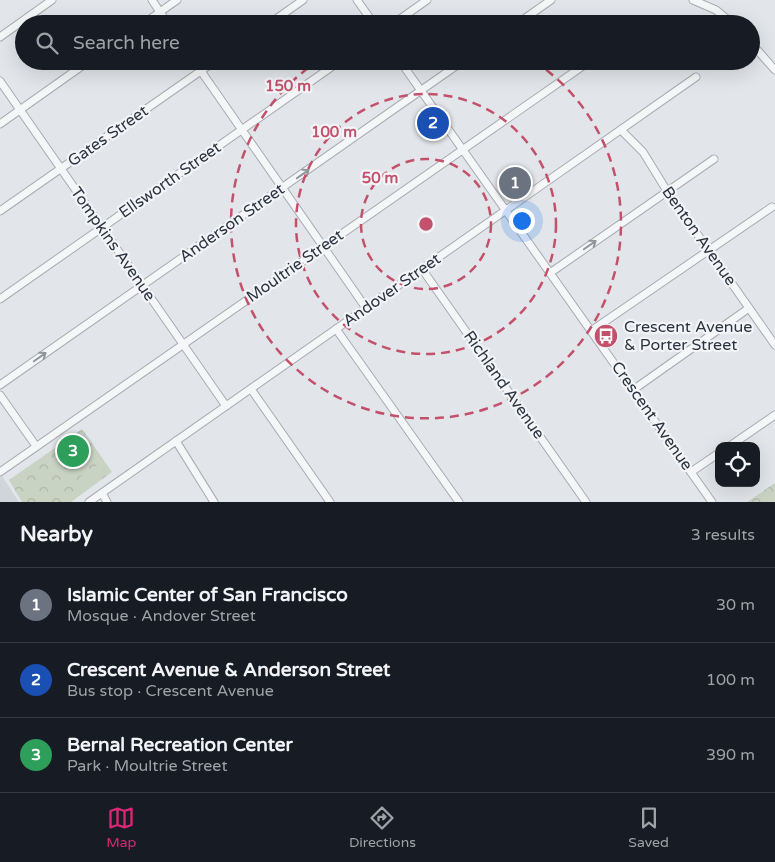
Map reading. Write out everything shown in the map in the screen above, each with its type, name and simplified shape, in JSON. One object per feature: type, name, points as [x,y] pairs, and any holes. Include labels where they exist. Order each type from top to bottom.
[{"type":"street","points":[[30,15],[52,0]]},
{"type":"street","points":[[152,0],[162,15]]},
{"type":"street","points":[[156,15],[177,0]]},
{"type":"street","points":[[282,15],[303,0]]},
{"type":"street","points":[[357,0],[368,15]]},
{"type":"street","points":[[406,15],[427,0]]},
{"type":"street","points":[[530,15],[552,0]]},
{"type":"street","points":[[693,0],[716,10],[722,15]]},
{"type":"street","points":[[0,36],[15,26]]},
{"type":"street","points":[[760,53],[775,70]]},
{"type":"street","points":[[0,124],[76,70]]},
{"type":"street","name":"Ellsworth Street","points":[[0,298],[327,70]]},
{"type":"street","name":"Crescent Avenue","points":[[407,70],[712,502]]},
{"type":"street","name":"Anderson Street","points":[[0,385],[451,70]]},
{"type":"street","name":"Moultrie Street","points":[[0,472],[577,70]]},
{"type":"street","points":[[201,71],[366,308]]},
{"type":"street","name":"Gates Street","points":[[0,211],[201,71]]},
{"type":"street","name":"Andover Street","points":[[89,502],[696,77]]},
{"type":"street","name":"Tompkins Avenue","points":[[0,81],[226,406]]},
{"type":"street","name":"Benton Avenue","points":[[621,130],[643,152],[667,191],[775,345]]},
{"type":"street","points":[[550,273],[714,159]]},
{"type":"street","points":[[591,331],[772,207]]},
{"type":"street","name":"Richland Avenue","points":[[422,269],[586,502]]},
{"type":"street","points":[[633,390],[749,308]]},
{"type":"street","points":[[336,329],[459,502]]},
{"type":"street","points":[[251,388],[330,502]]},
{"type":"street","points":[[0,395],[36,446]]},
{"type":"street","points":[[736,442],[775,415]]},
{"type":"street","points":[[176,441],[214,502]]},
{"type":"street","points":[[691,472],[715,456]]},
{"type":"street","points":[[102,493],[108,502]]},
{"type":"shaded area","points":[[0,473],[19,502],[0,502]]},
{"type":"green space","points":[[82,429],[112,472],[71,502],[22,502],[9,480]]},
{"type":"green space","points":[[102,462],[110,472],[87,488],[80,477]]},
{"type":"green space","points":[[775,483],[775,502],[747,502]]},
{"type":"place","name":"Crescent Avenue & Anderson Street","points":[[433,123]]},
{"type":"place","name":"Islamic Center of San Francisco","points":[[515,183]]},
{"type":"place","name":"Crescent Avenue & Porter Street","points":[[606,336]]},
{"type":"place","name":"Bernal Recreation Center","points":[[73,451]]}]
